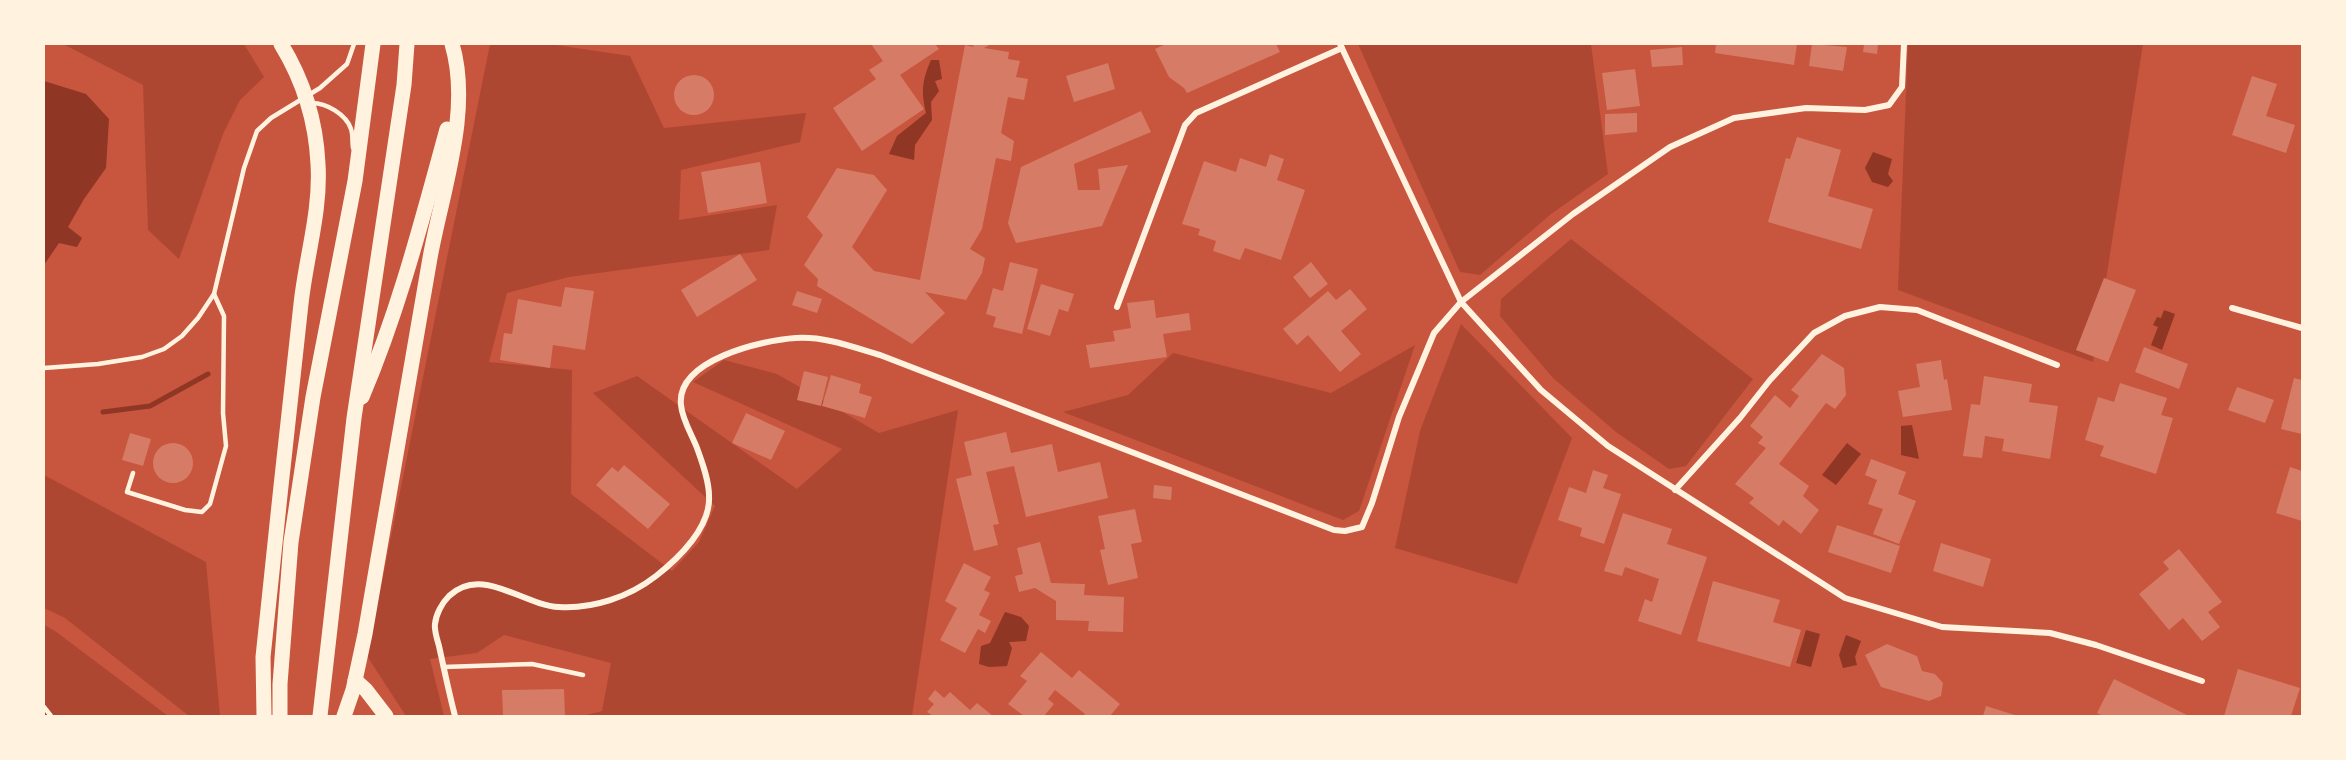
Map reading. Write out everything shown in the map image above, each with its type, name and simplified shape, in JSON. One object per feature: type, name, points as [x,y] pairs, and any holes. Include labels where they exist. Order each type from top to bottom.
[{"type":"main road","points":[[264,717],[263,657],[303,290],[316,215],[318,164],[311,110],[290,59],[281,44]]},
{"type":"main road","points":[[280,717],[280,684],[291,542],[313,397],[355,181],[373,44]]},
{"type":"main road","points":[[320,717],[354,417],[404,85],[407,44]]},
{"type":"main road","points":[[344,717],[365,634],[435,234],[458,118],[459,83],[452,44]]},
{"type":"main road","points":[[354,417],[385,344],[413,255],[452,110],[464,44]]},
{"type":"main road","points":[[355,680],[366,690],[386,717]]},
{"type":"street","points":[[455,717],[434,625],[443,602],[458,588],[481,583],[556,607],[584,608],[630,593],[656,576],[686,548],[705,519],[710,497],[702,462],[681,405],[684,386],[696,371],[713,361],[759,344],[797,338],[833,341],[880,355],[1334,530],[1345,531],[1362,527],[1372,503],[1399,417],[1434,333],[1461,302],[1573,214],[1680,142],[1734,118],[1806,108],[1865,110],[1889,105],[1902,87],[1904,44]]},
{"type":"street","points":[[1117,307],[1185,125],[1196,113],[1341,46],[1461,302],[1541,390],[1608,446],[1845,598],[1942,627],[2050,633],[2097,645],[2202,681]]},
{"type":"street","points":[[1675,490],[1814,333],[1845,316],[1880,307],[1917,310],[2057,365]]},
{"type":"street","points":[[2232,308],[2302,328]]},
{"type":"lane","points":[[44,368],[98,364],[142,357],[164,349],[182,336],[198,318],[214,294],[244,168],[257,131],[271,118],[320,88],[347,64],[354,44]]},
{"type":"lane","points":[[294,104],[320,103],[338,112],[351,128],[355,181]]},
{"type":"lane","points":[[133,473],[127,492],[185,510],[202,512],[210,504],[226,446],[223,413],[224,316],[214,294]]},
{"type":"lane","points":[[443,667],[532,664],[583,675]]},
{"type":"lane","points":[[44,707],[51,717]]},
{"type":"shaded area","points":[[63,44],[244,44],[264,77],[240,100],[223,134],[179,259],[148,230],[143,85]]},
{"type":"shaded area","points":[[490,44],[549,44],[630,56],[664,128],[806,113],[800,142],[681,170],[679,220],[777,205],[769,250],[569,277],[507,293],[489,362],[572,370],[571,494],[672,571],[699,542],[715,506],[593,393],[637,376],[797,489],[842,449],[693,382],[724,360],[777,374],[879,433],[958,410],[912,716],[583,716],[602,711],[611,663],[504,635],[477,653],[430,659],[444,716],[406,716],[367,656]]},
{"type":"shaded area","points":[[1358,44],[1591,44],[1608,174],[1551,214],[1480,275],[1460,272]]},
{"type":"shaded area","points":[[1908,44],[2143,44],[2093,362],[1898,290]]},
{"type":"shaded area","points":[[931,60],[939,60],[942,79],[935,81],[939,91],[931,102],[932,120],[915,145],[914,160],[889,154],[897,136],[926,113],[923,86]]},
{"type":"shaded area","points":[[44,81],[86,94],[109,119],[106,168],[68,227],[82,238],[77,247],[59,243],[44,265]]},
{"type":"shaded area","points":[[1873,152],[1892,159],[1888,174],[1893,181],[1888,187],[1872,182],[1865,168]]},
{"type":"shaded area","points":[[1571,239],[1753,379],[1686,466],[1669,469],[1616,432],[1553,378],[1500,316],[1501,299]]},
{"type":"shaded area","points":[[2164,310],[2175,314],[2162,350],[2151,345],[2158,327],[2153,325],[2157,317],[2161,318]]},
{"type":"shaded area","points":[[1461,324],[1572,438],[1517,584],[1395,548],[1420,431]]},
{"type":"shaded area","points":[[1415,345],[1359,511],[1343,520],[1063,412],[1128,395],[1173,353],[1331,393]]},
{"type":"shaded area","points":[[1912,425],[1919,459],[1901,455],[1901,426]]},
{"type":"shaded area","points":[[1847,443],[1861,454],[1836,485],[1822,475]]},
{"type":"shaded area","points":[[44,475],[206,562],[220,716],[189,716],[65,618],[44,608]]},
{"type":"shaded area","points":[[1005,612],[1021,617],[1029,626],[1026,641],[1009,642],[1012,648],[1007,666],[989,667],[979,664],[981,646],[990,643]]},
{"type":"shaded area","points":[[44,625],[55,631],[168,716],[44,716]]},
{"type":"shaded area","points":[[1806,630],[1820,634],[1811,667],[1796,663]]},
{"type":"shaded area","points":[[1846,635],[1861,641],[1855,657],[1857,665],[1843,668],[1839,655]]},
{"type":"building","points":[[871,44],[935,44],[939,49],[900,75],[924,109],[862,151],[833,108],[876,79],[869,70],[883,61]]},
{"type":"building","points":[[972,44],[991,44],[984,48],[1009,52],[1008,59],[1020,61],[1016,77],[1028,79],[1024,100],[1008,97],[1001,133],[1014,141],[1011,161],[996,158],[982,229],[970,249],[985,258],[982,273],[966,300],[925,292],[945,313],[912,344],[817,286],[818,279],[804,265],[823,235],[807,217],[837,168],[874,175],[887,190],[852,247],[874,271],[920,280],[965,45],[974,47]]},
{"type":"building","points":[[1166,44],[1276,44],[1280,52],[1187,93],[1169,77],[1155,49]]},
{"type":"building","points":[[1716,44],[1797,44],[1794,65],[1715,53]]},
{"type":"building","points":[[1812,44],[1847,47],[1843,71],[1809,66]]},
{"type":"building","points":[[1864,44],[1878,44],[1877,54],[1863,52]]},
{"type":"building","points":[[1682,47],[1683,65],[1652,67],[1650,50]]},
{"type":"building","points":[[1108,63],[1115,89],[1074,102],[1066,76]]},
{"type":"building","points":[[1635,69],[1640,106],[1607,110],[1602,73]]},
{"type":"building","points":[[694,75],[708,81],[714,95],[708,109],[694,115],[680,109],[674,95],[680,81]]},
{"type":"building","points":[[2252,76],[2277,84],[2266,116],[2295,125],[2286,153],[2232,135]]},
{"type":"building","points":[[1141,111],[1151,132],[1074,164],[1078,190],[1100,190],[1098,169],[1128,165],[1102,226],[1016,243],[1008,223],[1021,167]]},
{"type":"building","points":[[1637,113],[1637,132],[1605,135],[1605,114]]},
{"type":"building","points":[[1797,137],[1841,150],[1828,196],[1873,209],[1861,249],[1768,222],[1786,158],[1790,159]]},
{"type":"building","points":[[1270,154],[1284,159],[1277,180],[1305,190],[1281,260],[1245,248],[1240,260],[1213,251],[1216,241],[1198,235],[1200,229],[1182,224],[1204,161],[1236,172],[1240,158],[1266,167]]},
{"type":"building","points":[[760,162],[767,203],[708,213],[701,172]]},
{"type":"building","points":[[740,254],[757,280],[697,317],[681,290]]},
{"type":"building","points":[[1010,262],[1038,269],[1022,334],[993,327],[996,317],[986,314],[993,288],[1003,291]]},
{"type":"building","points":[[1311,262],[1328,284],[1310,298],[1293,277]]},
{"type":"building","points":[[2104,278],[2136,290],[2108,362],[2076,350]]},
{"type":"building","points":[[1041,284],[1074,294],[1068,312],[1059,309],[1050,336],[1027,329]]},
{"type":"building","points":[[565,287],[594,291],[585,350],[553,345],[550,368],[500,360],[504,333],[512,334],[518,299],[561,307]]},
{"type":"building","points":[[1350,289],[1367,309],[1341,331],[1361,354],[1340,372],[1308,335],[1297,345],[1283,329],[1328,291],[1336,300]]},
{"type":"building","points":[[797,291],[822,299],[817,313],[792,305]]},
{"type":"building","points":[[1154,300],[1156,318],[1189,313],[1191,330],[1163,334],[1167,357],[1090,368],[1086,345],[1115,341],[1113,331],[1131,328],[1127,303]]},
{"type":"building","points":[[2144,347],[2188,364],[2179,389],[2135,372]]},
{"type":"building","points":[[1822,354],[1844,368],[1846,395],[1835,409],[1826,403],[1779,464],[1809,486],[1803,496],[1819,510],[1801,534],[1783,520],[1779,526],[1749,503],[1754,498],[1735,484],[1766,448],[1758,443],[1763,437],[1750,426],[1775,395],[1790,408],[1799,396],[1791,390]]},
{"type":"building","points":[[1941,360],[1952,410],[1903,417],[1898,391],[1920,387],[1916,364]]},
{"type":"building","points":[[804,371],[828,377],[821,406],[797,400]]},
{"type":"building","points":[[831,375],[861,384],[859,393],[872,397],[865,418],[822,406]]},
{"type":"building","points":[[1984,376],[2032,384],[2029,402],[2058,406],[2050,459],[2002,451],[2004,439],[1985,436],[1982,458],[1963,456],[1971,404],[1980,405]]},
{"type":"building","points":[[2294,378],[2302,380],[2302,434],[2281,429]]},
{"type":"building","points":[[2120,383],[2167,398],[2161,415],[2173,418],[2156,474],[2100,456],[2104,446],[2085,440],[2098,397],[2114,402]]},
{"type":"building","points":[[2237,387],[2274,400],[2265,423],[2228,410]]},
{"type":"building","points":[[746,413],[785,431],[771,460],[732,443]]},
{"type":"building","points":[[1006,432],[1011,453],[1052,444],[1058,472],[1100,462],[1108,498],[1026,517],[1014,466],[986,472],[999,524],[993,525],[998,545],[974,551],[956,479],[972,475],[964,442]]},
{"type":"building","points":[[130,433],[151,439],[143,466],[122,460]]},
{"type":"building","points":[[173,443],[181,444],[187,449],[192,455],[192,471],[187,477],[181,482],[173,483],[165,482],[159,477],[154,471],[153,463],[154,455],[159,449],[165,444]]},
{"type":"building","points":[[1871,459],[1906,472],[1898,494],[1916,501],[1899,544],[1873,534],[1883,509],[1868,504],[1877,480],[1865,475]]},
{"type":"building","points":[[624,465],[670,504],[648,529],[596,485],[612,467],[618,472]]},
{"type":"building","points":[[2290,467],[2302,471],[2302,521],[2276,513]]},
{"type":"building","points":[[1593,470],[1608,475],[1603,488],[1621,494],[1604,544],[1580,536],[1582,528],[1558,520],[1569,487],[1586,493]]},
{"type":"building","points":[[1154,485],[1172,487],[1171,500],[1153,498]]},
{"type":"building","points":[[1135,509],[1142,542],[1131,544],[1138,578],[1108,585],[1100,550],[1105,549],[1098,516]]},
{"type":"building","points":[[1623,513],[1672,529],[1667,544],[1707,557],[1681,635],[1638,621],[1645,599],[1652,602],[1659,579],[1625,567],[1622,576],[1604,571]]},
{"type":"building","points":[[1837,525],[1900,546],[1891,573],[1828,552]]},
{"type":"building","points":[[1040,542],[1051,583],[1085,584],[1084,595],[1124,597],[1123,632],[1088,631],[1089,621],[1056,620],[1056,601],[1035,588],[1019,592],[1015,576],[1023,574],[1017,548]]},
{"type":"building","points":[[1941,543],[1991,559],[1983,587],[1933,571]]},
{"type":"building","points":[[2179,549],[2222,602],[2208,612],[2220,627],[2202,641],[2183,618],[2169,630],[2139,594],[2169,569],[2163,562]]},
{"type":"building","points":[[964,563],[991,577],[984,590],[990,593],[979,615],[991,621],[985,633],[978,629],[965,653],[940,640],[957,608],[945,601]]},
{"type":"building","points":[[1713,581],[1780,600],[1773,622],[1801,630],[1790,667],[1697,641]]},
{"type":"building","points":[[1887,644],[1917,656],[1922,671],[1935,674],[1943,683],[1941,696],[1929,701],[1881,687],[1865,655]]},
{"type":"building","points":[[1041,652],[1072,678],[1079,670],[1120,704],[1110,716],[1083,716],[1085,714],[1055,690],[1048,699],[1054,704],[1044,716],[1024,716],[1008,704],[1027,681],[1020,676]]},
{"type":"building","points":[[2238,669],[2300,688],[2291,716],[2224,716]]},
{"type":"building","points":[[2114,679],[2187,715],[2103,716],[2097,713]]},
{"type":"building","points":[[564,689],[565,716],[503,716],[502,690]]},
{"type":"building","points":[[935,690],[944,698],[950,692],[970,710],[977,703],[993,716],[933,716],[927,712],[934,704],[928,699]]},
{"type":"building","points":[[1986,706],[2018,716],[1983,716]]},
{"type":"waterway","points":[[103,412],[150,406],[208,374]]}]
